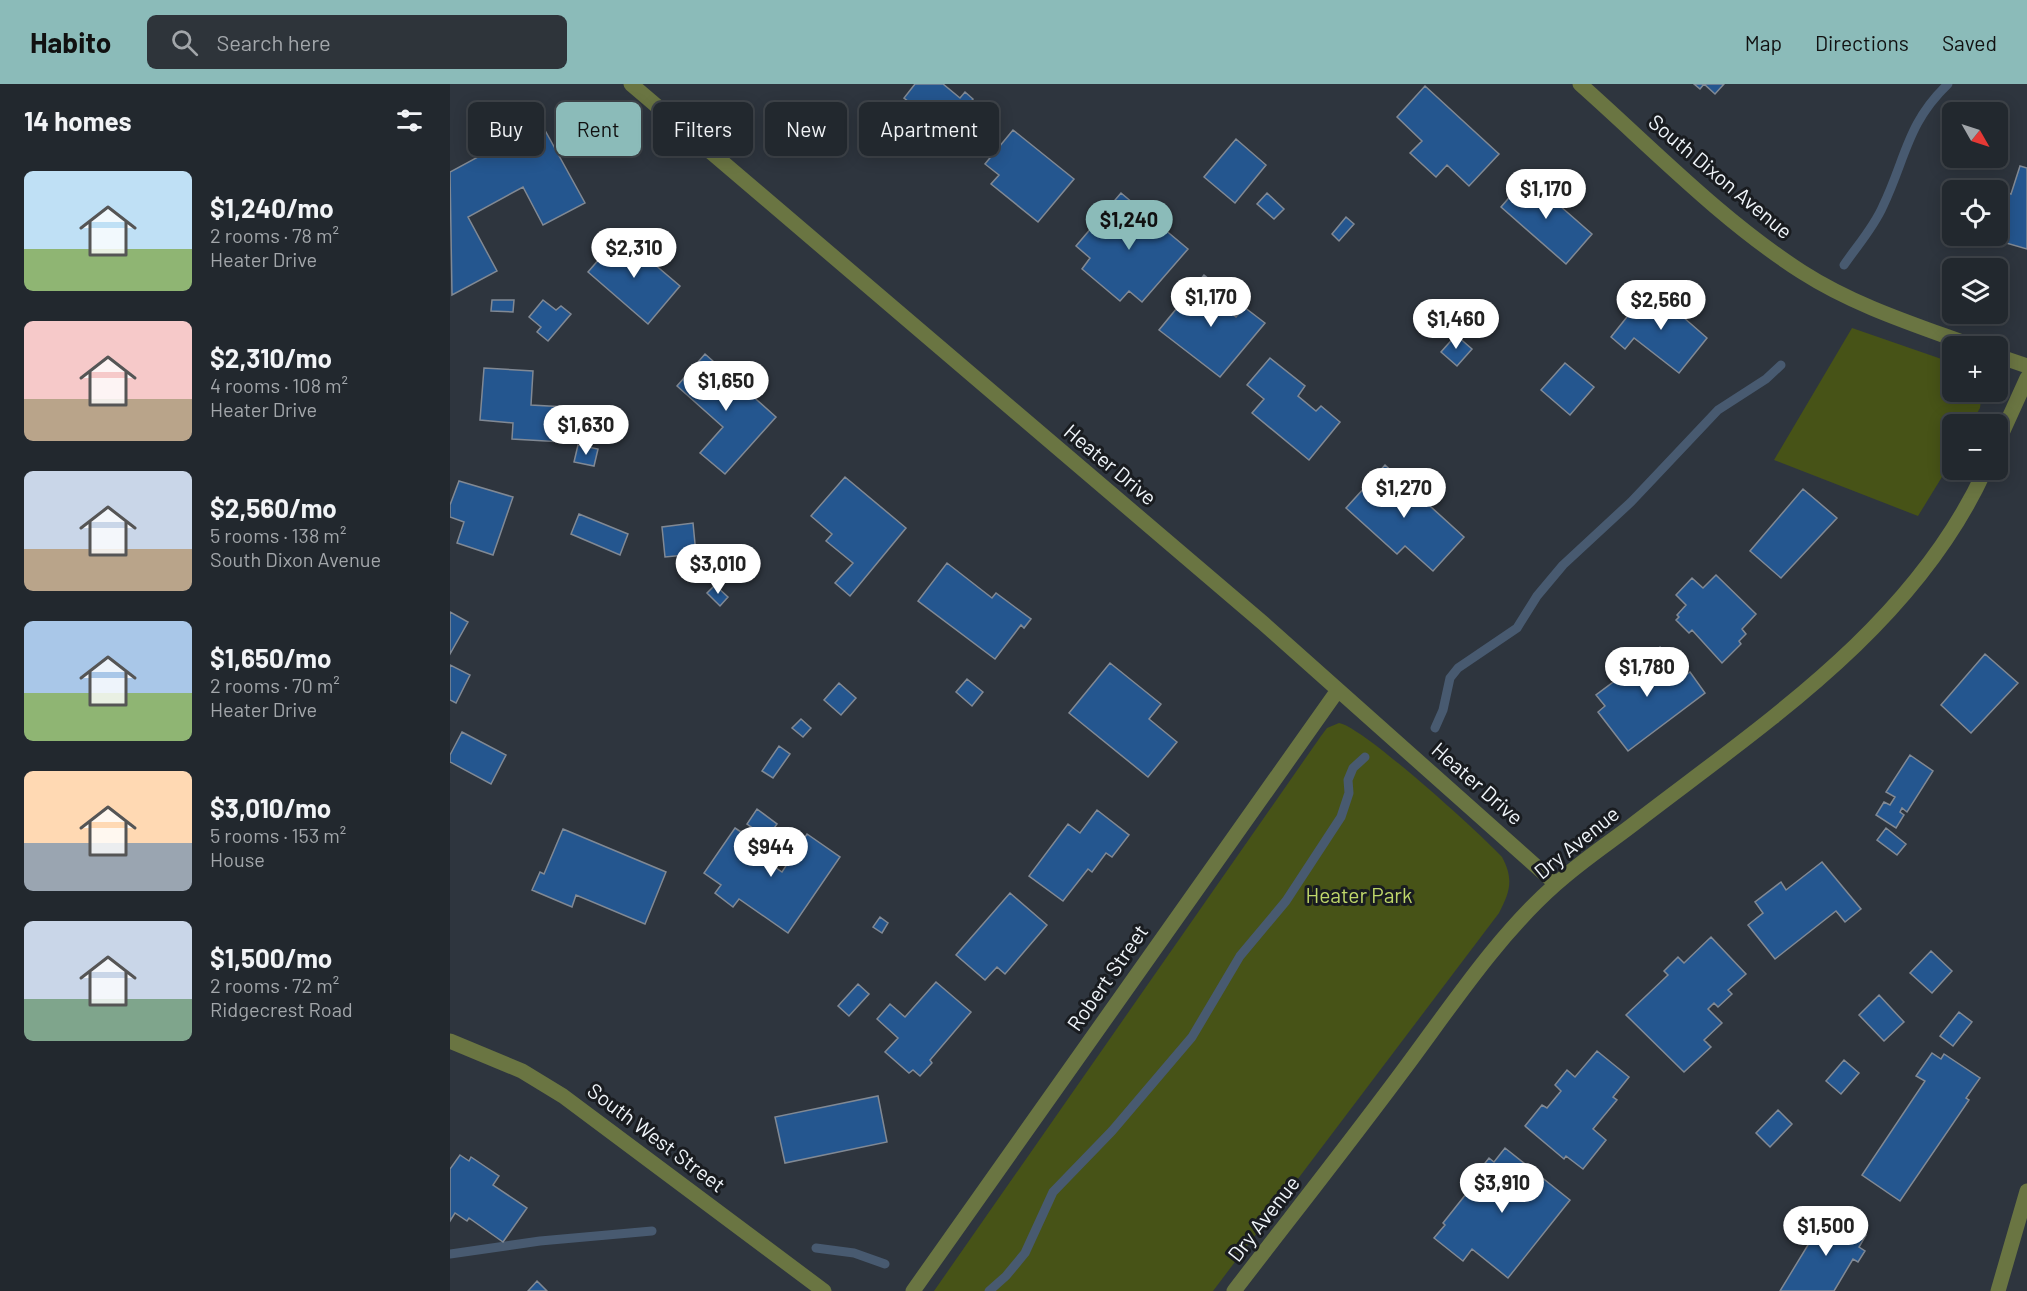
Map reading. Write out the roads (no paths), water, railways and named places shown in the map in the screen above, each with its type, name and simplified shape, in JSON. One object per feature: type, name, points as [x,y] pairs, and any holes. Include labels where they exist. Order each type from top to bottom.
[{"type":"street","name":"Heater Drive","points":[[631,84],[1263,623],[1556,884]]},
{"type":"street","name":"South Dixon Avenue","points":[[1580,84],[1741,228],[1803,273],[1873,309],[1946,336]]},
{"type":"street","points":[[2008,359],[2027,366]]},
{"type":"street","points":[[2008,420],[2027,378]]},
{"type":"street","name":"Dry Avenue","points":[[1234,1291],[1458,996],[1520,921],[1556,884],[1759,727],[1863,639],[1928,565],[1955,526],[1980,480]]},
{"type":"street","name":"Robert Street","points":[[913,1291],[1338,690]]},
{"type":"street","name":"South West Street","points":[[450,1041],[522,1071],[563,1096],[824,1291]]},
{"type":"street","points":[[1998,1291],[2027,1191]]},
{"type":"waterway","points":[[1844,265],[1879,214],[1915,127],[1934,98],[1948,84]]},
{"type":"waterway","points":[[1435,728],[1443,710],[1450,678],[1458,668],[1517,628],[1537,596],[1563,565],[1631,502],[1718,410],[1766,379],[1781,365]]},
{"type":"waterway","points":[[989,1291],[1006,1276],[1025,1253],[1053,1192],[1112,1131],[1192,1037],[1240,956],[1286,901],[1341,817],[1349,793],[1348,780],[1353,768],[1365,757]]},
{"type":"waterway","points":[[450,1254],[540,1241],[652,1231]]},
{"type":"waterway","points":[[816,1248],[854,1253],[885,1264]]},
{"type":"park label","name":"Heater Park","points":[[1359,896]]}]
